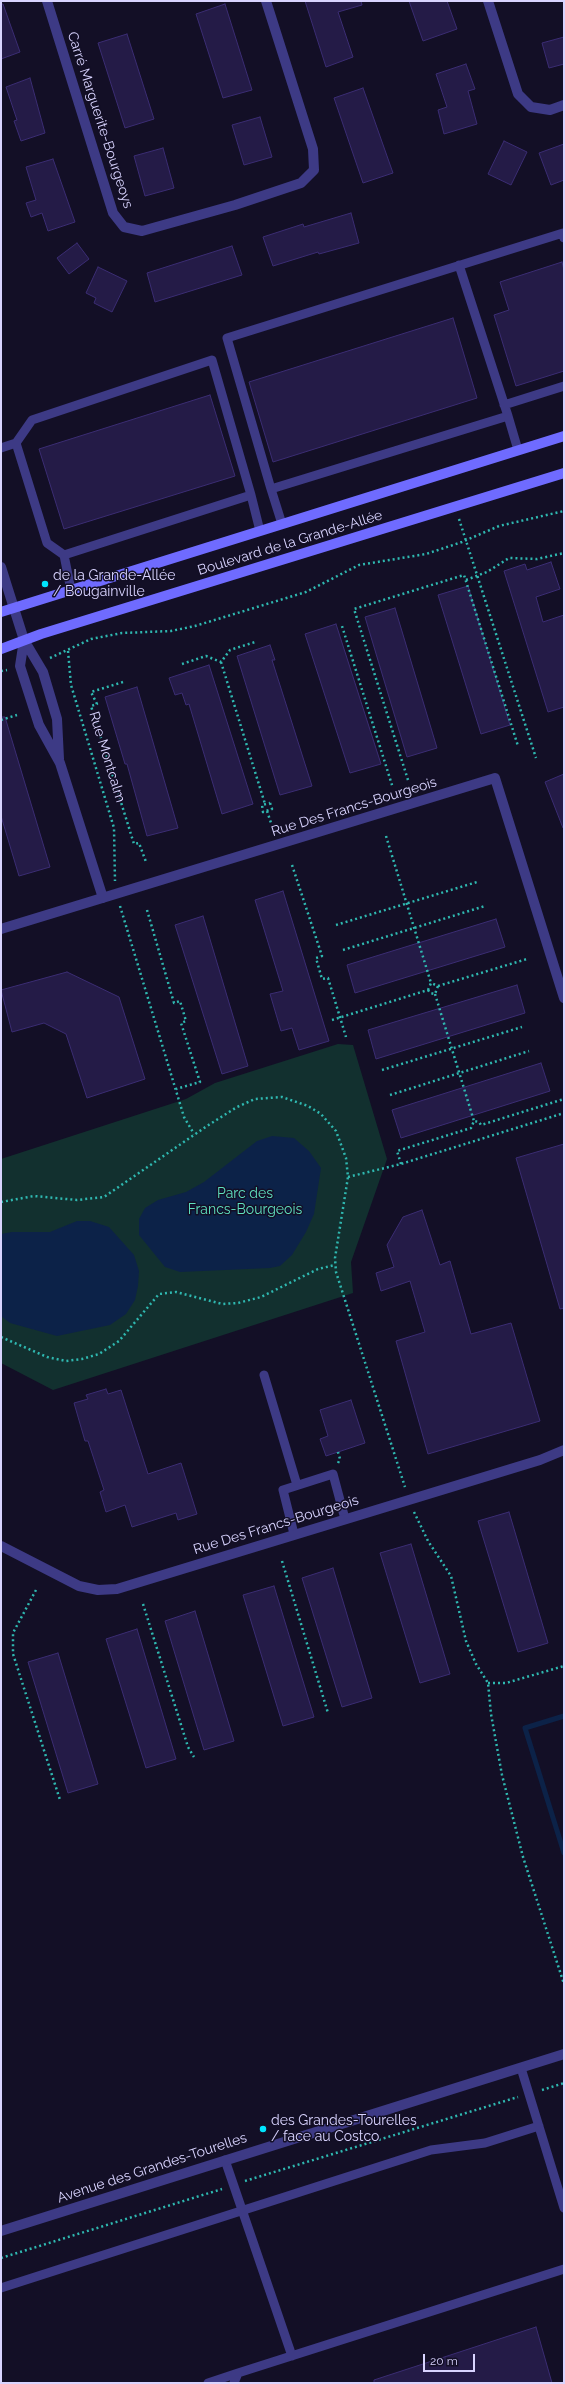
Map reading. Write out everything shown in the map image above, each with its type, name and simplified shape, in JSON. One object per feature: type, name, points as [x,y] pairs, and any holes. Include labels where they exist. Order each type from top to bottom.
[{"type":"street","name":"Carré Marguerite-Bourgeoys","points":[[47,1],[113,213],[124,227],[142,231],[235,205],[301,183],[314,170],[313,149],[266,1]]},
{"type":"street","points":[[488,1],[518,94],[531,107],[550,110],[564,105]]},
{"type":"street","name":"Boulevard de la Grande-Allée","points":[[1,612],[564,436]]},
{"type":"street","name":"Boulevard de la Grande-Allée","points":[[1,649],[24,640],[564,473]]},
{"type":"street","points":[[1,567],[24,640],[43,672],[57,719],[60,762]]},
{"type":"street","points":[[24,640],[20,666],[39,725],[60,762],[103,898]]},
{"type":"street","name":"Rue Des Francs-Bourgeois","points":[[1,929],[495,778],[564,998]]},
{"type":"street","name":"Rue Des Francs-Bourgeois","points":[[1,1546],[70,1582],[89,1589],[107,1590],[128,1586],[540,1460],[564,1450]]},
{"type":"street","name":"Avenue des Grandes-Tourelles","points":[[1,2231],[564,2054]]},
{"type":"lane","points":[[282,524],[227,338],[562,233],[564,238]]},
{"type":"lane","points":[[459,265],[518,450]]},
{"type":"lane","points":[[1,448],[16,443],[32,420],[212,360],[260,531]]},
{"type":"lane","points":[[504,405],[564,386]]},
{"type":"lane","points":[[272,488],[508,416]]},
{"type":"lane","points":[[16,443],[47,543],[64,554],[72,590]]},
{"type":"lane","points":[[64,554],[251,495]]},
{"type":"lane","points":[[264,1375],[297,1485]]},
{"type":"lane","points":[[294,1534],[283,1490],[333,1474],[346,1519]]},
{"type":"lane","points":[[521,2068],[564,2208]]},
{"type":"lane","points":[[1,2288],[431,2150],[485,2143],[539,2126]]},
{"type":"lane","points":[[226,2160],[241,2212],[292,2356]]},
{"type":"lane","points":[[208,2383],[564,2269]]},
{"type":"lane","points":[[234,2383],[238,2373]]},
{"type":"path","points":[[454,507],[467,540],[536,758]]},
{"type":"path","points":[[49,659],[68,651],[82,642],[109,635],[172,631],[195,626],[306,592],[359,565],[426,554],[467,540],[499,526],[564,511]]},
{"type":"path","points":[[466,580],[509,558],[537,559],[564,553]]},
{"type":"path","points":[[408,780],[354,608],[464,575],[518,746]]},
{"type":"path","points":[[342,626],[392,785]]},
{"type":"path","points":[[221,662],[230,650],[255,642]]},
{"type":"path","name":"Rue Montcalm","points":[[68,651],[71,685],[114,828],[114,872]]},
{"type":"path","points":[[182,664],[206,656],[221,662]]},
{"type":"path","points":[[221,662],[265,804],[262,805],[264,812],[267,811],[271,823]]},
{"type":"path","points":[[123,682],[91,692],[97,704],[91,706],[134,844],[139,843],[146,862]]},
{"type":"path","points":[[1,720],[17,715]]},
{"type":"path","points":[[332,1020],[428,990],[431,983],[386,836]]},
{"type":"path","points":[[292,865],[322,956],[316,958],[322,979],[328,978],[346,1037]]},
{"type":"path","points":[[336,925],[477,882]]},
{"type":"path","points":[[119,904],[186,1122],[194,1134]]},
{"type":"path","points":[[343,950],[415,929],[485,906]]},
{"type":"path","points":[[147,910],[174,1003],[180,1001],[186,1021],[181,1023],[200,1082],[176,1089]]},
{"type":"path","points":[[431,983],[438,986],[527,959]]},
{"type":"path","points":[[401,1164],[396,1151],[471,1128],[474,1121],[435,994],[438,986]]},
{"type":"path","points":[[428,990],[431,994],[435,994]]},
{"type":"path","points":[[382,1070],[522,1027]]},
{"type":"path","points":[[390,1095],[529,1051]]},
{"type":"path","points":[[1,1202],[34,1196],[83,1200],[104,1197],[194,1134],[246,1102],[273,1096],[293,1100],[321,1114],[336,1131],[345,1152],[348,1177],[335,1265],[406,1489]]},
{"type":"path","points":[[293,1100],[294,1096]]},
{"type":"path","points":[[474,1121],[479,1122],[481,1125],[564,1099]]},
{"type":"path","points":[[348,1177],[401,1164],[564,1112]]},
{"type":"path","points":[[1,1337],[47,1357],[66,1361],[82,1360],[99,1354],[118,1341],[159,1294],[176,1292],[222,1304],[238,1303],[261,1297],[318,1270],[335,1265]]},
{"type":"path","points":[[338,1452],[340,1459]]},
{"type":"path","points":[[413,1512],[428,1541],[451,1576],[466,1641],[476,1664],[488,1683],[491,1714],[502,1775],[523,1857],[564,1984]]},
{"type":"path","points":[[282,1561],[328,1713]]},
{"type":"path","points":[[36,1590],[13,1633],[13,1654],[60,1800]]},
{"type":"path","points":[[143,1604],[188,1747],[194,1757]]},
{"type":"path","points":[[488,1683],[506,1682],[564,1666]]},
{"type":"path","points":[[546,2088],[564,2083]]},
{"type":"path","points":[[253,2179],[511,2099]]},
{"type":"path","points":[[1,2258],[217,2190]]},
{"type":"green space","name":"Parc des Francs-Bourgeois","points":[[338,1044],[353,1045],[387,1159],[351,1262],[353,1293],[53,1390],[1,1363],[1,1159],[186,1099],[215,1083]]},
{"type":"water","points":[[272,1136],[294,1138],[309,1151],[321,1168],[314,1214],[306,1232],[292,1255],[280,1266],[270,1268],[180,1272],[165,1267],[139,1235],[139,1219],[145,1208],[158,1200],[186,1192],[204,1182],[257,1141]]},
{"type":"water","points":[[77,1221],[90,1221],[109,1227],[134,1255],[139,1271],[138,1286],[135,1300],[126,1314],[110,1325],[57,1336],[10,1323],[1,1316],[1,1234],[12,1232],[50,1232]]},
{"type":"building","points":[[305,1],[361,1],[362,5],[338,12],[353,57],[326,67]]},
{"type":"building","points":[[409,1],[447,1],[457,29],[423,41]]},
{"type":"building","points":[[1,4],[3,4],[20,52],[1,59]]},
{"type":"building","points":[[225,4],[252,90],[223,98],[196,14]]},
{"type":"building","points":[[127,34],[154,119],[125,128],[98,43]]},
{"type":"building","points":[[564,37],[564,64],[549,68],[542,43]]},
{"type":"building","points":[[466,64],[475,89],[468,91],[477,124],[444,134],[438,110],[447,107],[436,74]]},
{"type":"building","points":[[30,78],[45,133],[21,141],[14,121],[17,120],[6,87]]},
{"type":"building","points":[[363,88],[393,173],[363,183],[334,98]]},
{"type":"building","points":[[260,117],[272,157],[244,165],[232,125]]},
{"type":"building","points":[[504,141],[527,152],[511,185],[488,174]]},
{"type":"building","points":[[564,144],[564,180],[551,185],[539,153]]},
{"type":"building","points":[[163,148],[174,188],[145,196],[134,156]]},
{"type":"building","points":[[53,159],[75,222],[48,231],[42,213],[31,217],[26,203],[36,200],[26,167]]},
{"type":"building","points":[[351,213],[359,243],[319,254],[318,252],[273,266],[263,237],[303,224],[304,227]]},
{"type":"building","points":[[77,243],[89,259],[69,274],[57,258]]},
{"type":"building","points":[[232,246],[242,275],[155,302],[147,273]]},
{"type":"building","points":[[562,262],[564,270],[564,371],[516,386],[494,315],[509,310],[500,282]]},
{"type":"building","points":[[98,267],[127,281],[112,312],[94,303],[96,298],[86,293]]},
{"type":"building","points":[[453,318],[477,398],[273,462],[249,382]]},
{"type":"building","points":[[210,395],[235,476],[64,529],[39,449]]},
{"type":"building","points":[[551,562],[560,589],[536,597],[543,622],[564,615],[564,707],[548,712],[504,571],[525,564],[527,570]]},
{"type":"building","points":[[468,586],[510,725],[481,734],[438,595]]},
{"type":"building","points":[[395,608],[437,748],[407,757],[365,617]]},
{"type":"building","points":[[336,624],[381,764],[350,773],[305,634]]},
{"type":"building","points":[[270,645],[275,660],[272,660],[312,786],[280,795],[237,656]]},
{"type":"building","points":[[209,665],[253,804],[222,814],[189,704],[186,705],[182,693],[175,695],[169,678]]},
{"type":"building","points":[[137,687],[178,828],[147,836],[127,764],[125,764],[105,697]]},
{"type":"building","points":[[1,717],[5,717],[50,867],[19,876],[1,816]]},
{"type":"building","points":[[564,774],[564,827],[563,828],[545,782]]},
{"type":"building","points":[[283,891],[329,1041],[299,1050],[292,1028],[281,1031],[270,994],[283,991],[255,900]]},
{"type":"building","points":[[203,916],[248,1066],[222,1074],[175,925]]},
{"type":"building","points":[[496,919],[505,947],[355,993],[347,965]]},
{"type":"building","points":[[67,972],[119,997],[145,1079],[87,1098],[66,1034],[44,1023],[12,1032],[1,990]]},
{"type":"building","points":[[517,985],[525,1013],[376,1059],[368,1030]]},
{"type":"building","points":[[541,1063],[550,1091],[401,1138],[392,1110]]},
{"type":"building","points":[[564,1144],[564,1308],[560,1309],[516,1158]]},
{"type":"building","points":[[422,1210],[440,1265],[450,1261],[471,1334],[511,1323],[540,1421],[428,1454],[396,1341],[425,1332],[410,1281],[381,1291],[376,1273],[394,1267],[387,1245],[403,1217]]},
{"type":"building","points":[[106,1389],[108,1394],[121,1390],[148,1474],[181,1463],[197,1514],[178,1520],[176,1513],[132,1527],[125,1505],[106,1512],[100,1492],[104,1490],[88,1441],[85,1441],[74,1403],[88,1399],[86,1395]]},
{"type":"building","points":[[351,1400],[365,1443],[326,1456],[320,1439],[328,1436],[320,1410]]},
{"type":"building","points":[[509,1512],[548,1643],[518,1652],[478,1521]]},
{"type":"building","points":[[411,1544],[450,1674],[420,1683],[380,1553]]},
{"type":"building","points":[[333,1568],[372,1698],[342,1707],[302,1578]]},
{"type":"building","points":[[274,1586],[314,1717],[283,1726],[243,1595]]},
{"type":"building","points":[[195,1611],[234,1741],[204,1750],[165,1621]]},
{"type":"building","points":[[137,1629],[176,1759],[146,1768],[106,1639]]},
{"type":"building","points":[[58,1653],[98,1784],[68,1793],[28,1662]]},
{"type":"building","points":[[536,2327],[552,2383],[374,2383],[374,2380]]},
{"type":"waterway","points":[[564,1716],[525,1728],[564,1853]]},
{"type":"place","name":"de la Grande-Allée / Bougainville","points":[[45,584]]},
{"type":"place","name":"des Grandes-Tourelles / face au Costco","points":[[263,2129]]}]
